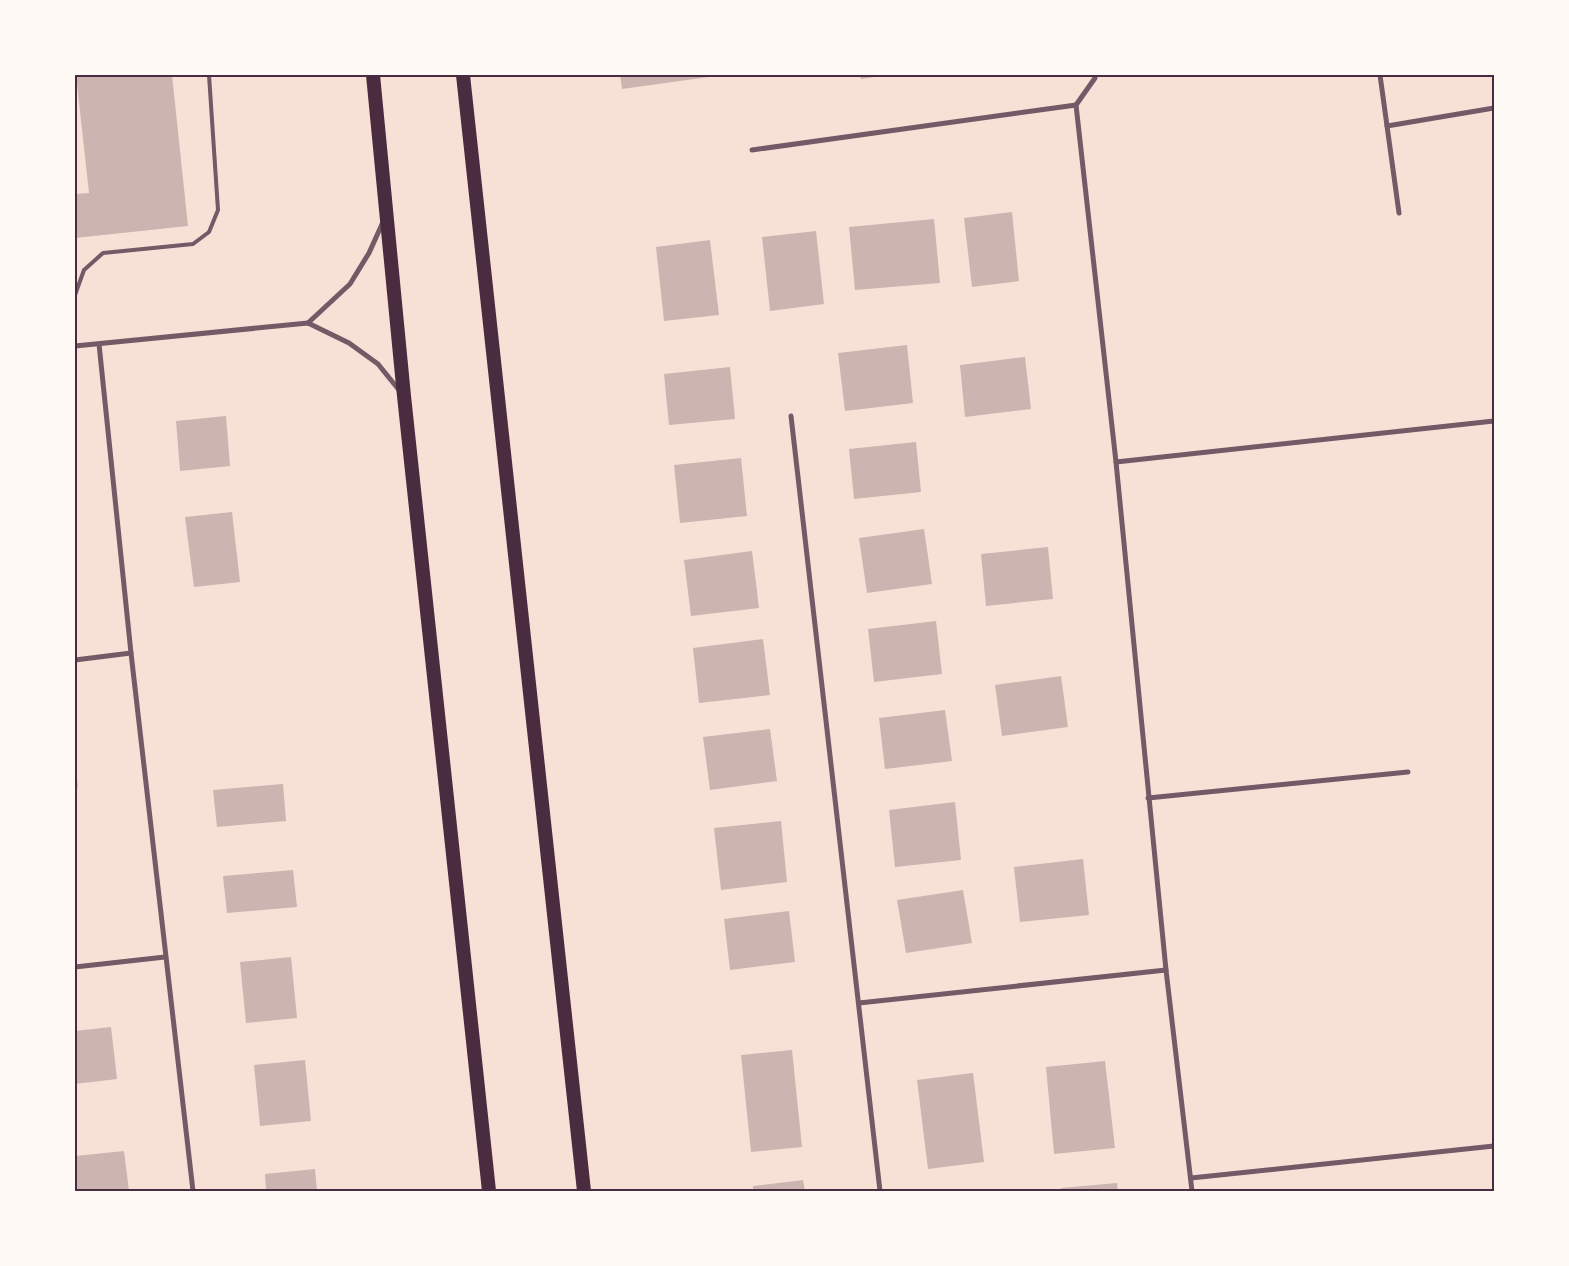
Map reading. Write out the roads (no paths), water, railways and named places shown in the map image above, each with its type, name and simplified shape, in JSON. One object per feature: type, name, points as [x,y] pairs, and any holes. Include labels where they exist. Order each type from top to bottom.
[{"type":"highway","points":[[374,75],[404,396],[489,1191]]},
{"type":"highway","points":[[463,75],[584,1191]]},
{"type":"street","points":[[1094,75],[1095,78],[1076,105],[1116,462],[1166,970],[1192,1191]]},
{"type":"street","points":[[1380,75],[1399,213]]},
{"type":"street","points":[[752,150],[1076,105]]},
{"type":"street","points":[[1387,126],[1494,108]]},
{"type":"street","points":[[308,323],[350,284],[369,253],[387,213]]},
{"type":"street","points":[[75,346],[308,323],[349,342],[378,364],[404,396]]},
{"type":"street","points":[[99,344],[131,653],[193,1191]]},
{"type":"street","points":[[791,416],[880,1191]]},
{"type":"street","points":[[1116,462],[1494,421]]},
{"type":"street","points":[[75,660],[131,653]]},
{"type":"street","points":[[1148,798],[1408,772]]},
{"type":"street","points":[[75,967],[165,956]]},
{"type":"street","points":[[859,1003],[1166,970]]},
{"type":"street","points":[[1191,1178],[1494,1146]]},
{"type":"lane","points":[[75,296],[84,270],[104,253],[193,244],[209,232],[218,210],[210,75]]}]
